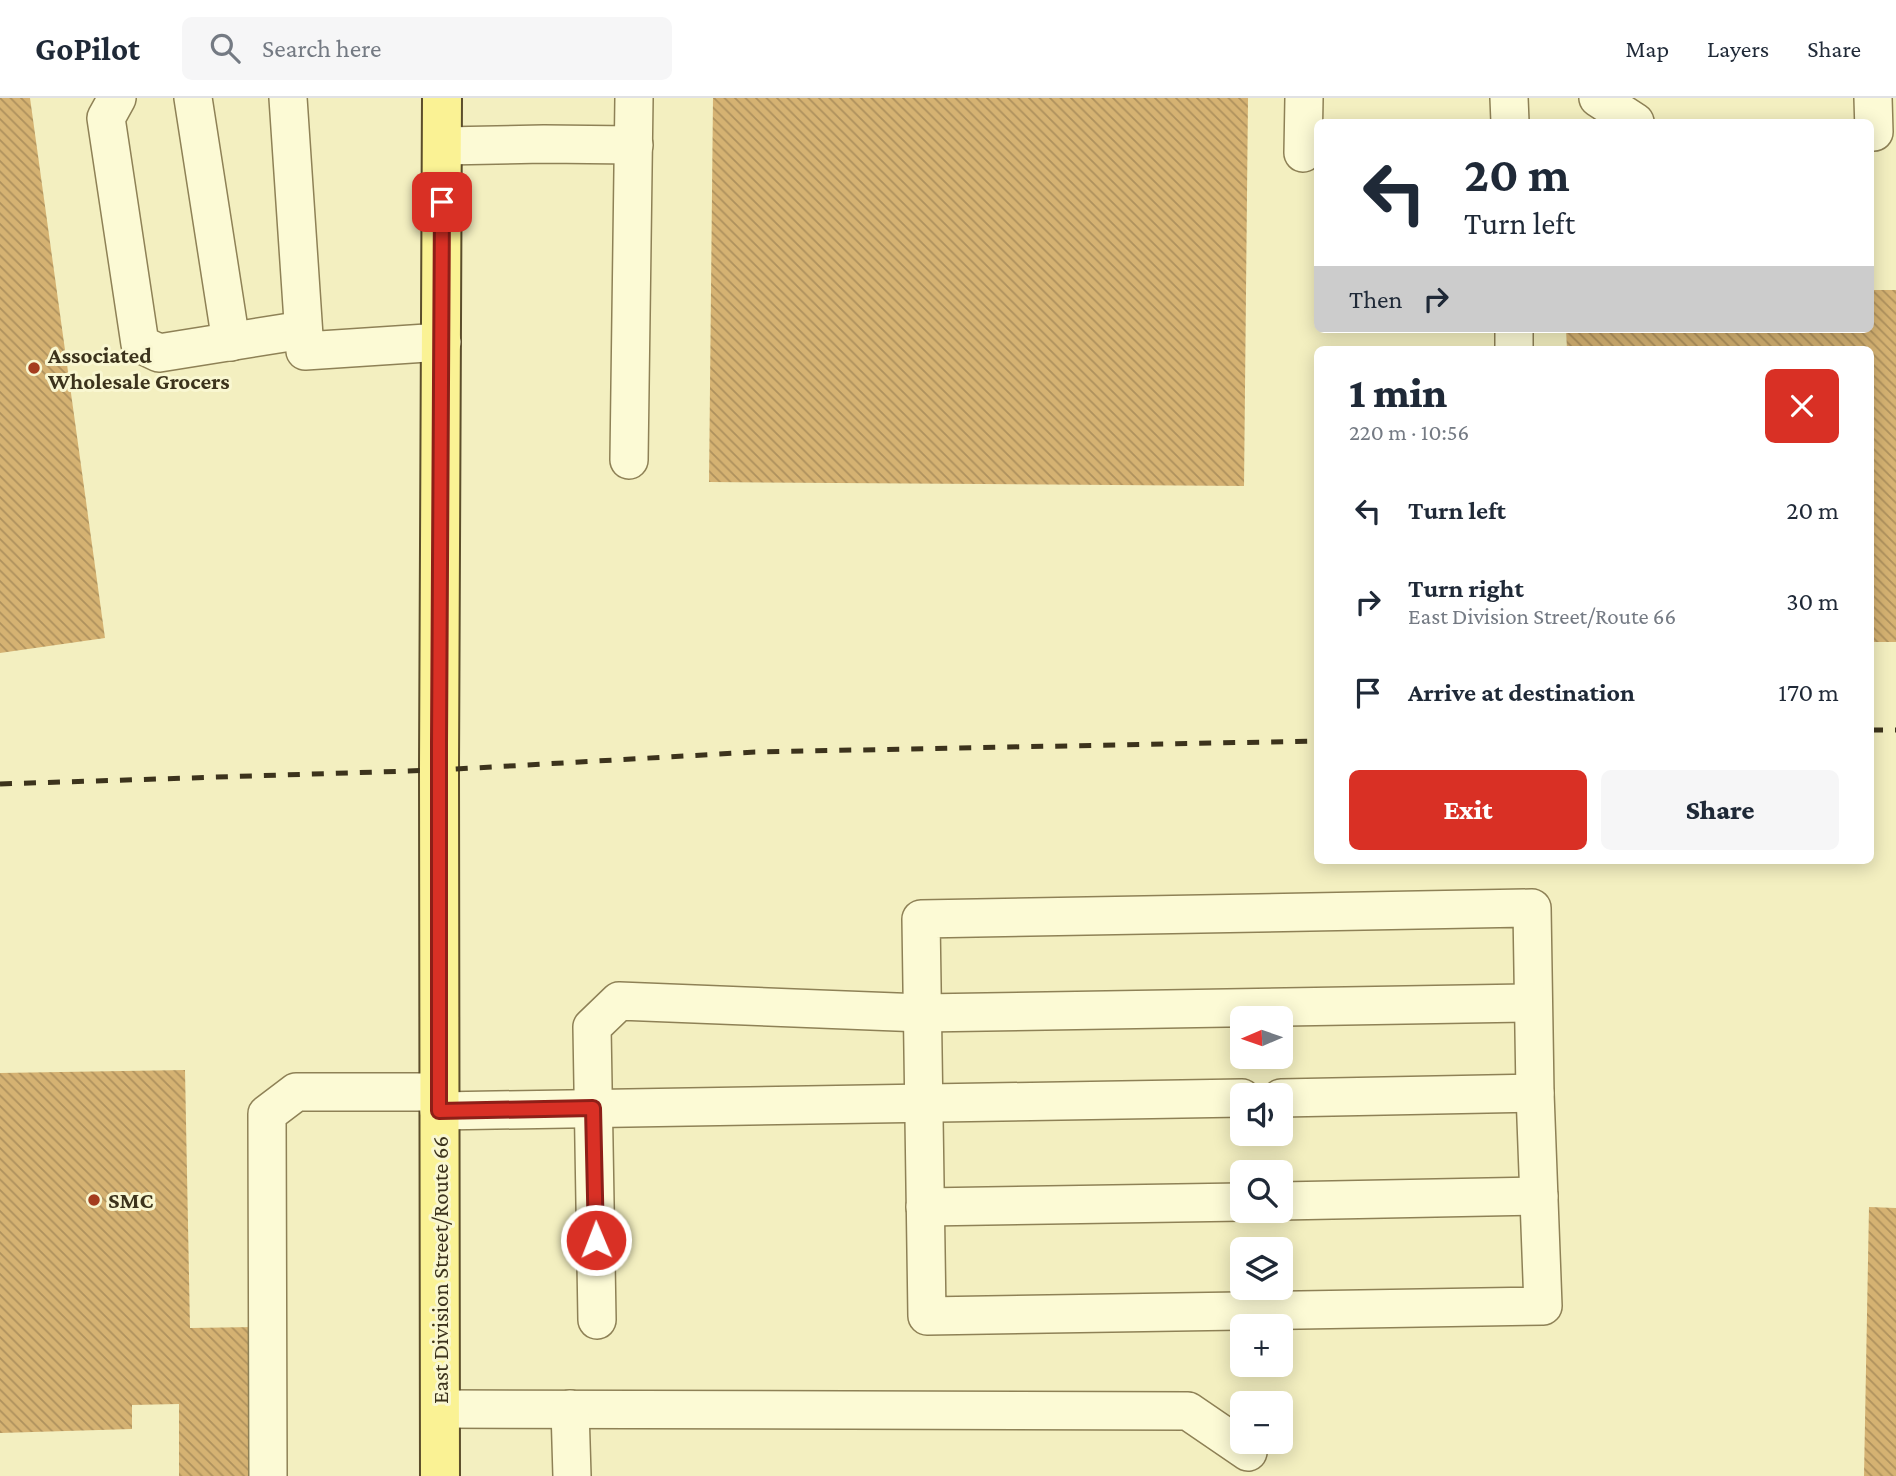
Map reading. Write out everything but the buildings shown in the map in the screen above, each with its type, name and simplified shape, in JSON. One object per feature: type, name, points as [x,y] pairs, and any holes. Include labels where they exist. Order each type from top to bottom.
[{"type":"main road","name":"East Division Street/Route 66","points":[[440,1476],[442,98]]},
{"type":"lane","points":[[117,98],[106,118],[140,344],[159,353],[303,330]]},
{"type":"lane","points":[[193,98],[231,342]]},
{"type":"lane","points":[[288,98],[305,351],[442,342]]},
{"type":"lane","points":[[629,460],[634,98]]},
{"type":"lane","points":[[1303,153],[1304,98]]},
{"type":"lane","points":[[1509,98],[1510,119]]},
{"type":"lane","points":[[1598,98],[1630,119]]},
{"type":"lane","points":[[1874,98],[1874,119]]},
{"type":"lane","points":[[443,146],[634,145]]},
{"type":"lane","points":[[1532,908],[1533,1003],[1543,1306],[927,1316],[921,919],[1532,908]]},
{"type":"lane","points":[[597,1320],[592,1027],[619,1001],[922,1013],[1533,1003]]},
{"type":"lane","points":[[268,1476],[267,1114],[296,1092],[439,1102],[593,1108],[1230,1098]]},
{"type":"lane","points":[[1293,1097],[1535,1094]]},
{"type":"lane","points":[[1293,1201],[1539,1196]]},
{"type":"lane","points":[[925,1207],[1230,1202]]},
{"type":"lane","points":[[441,1409],[1188,1411],[1230,1440]]},
{"type":"lane","points":[[570,1409],[572,1476]]},
{"type":"railway","points":[[1874,730],[1896,730]]},
{"type":"railway","points":[[0,784],[439,770],[755,752],[1314,741]]},
{"type":"place","name":"Associated Wholesale Grocers","points":[[34,368]]},
{"type":"place","name":"SMC","points":[[94,1200]]},
{"type":"route","points":[[442,202],[439,1111],[593,1108],[596,1240]]}]
